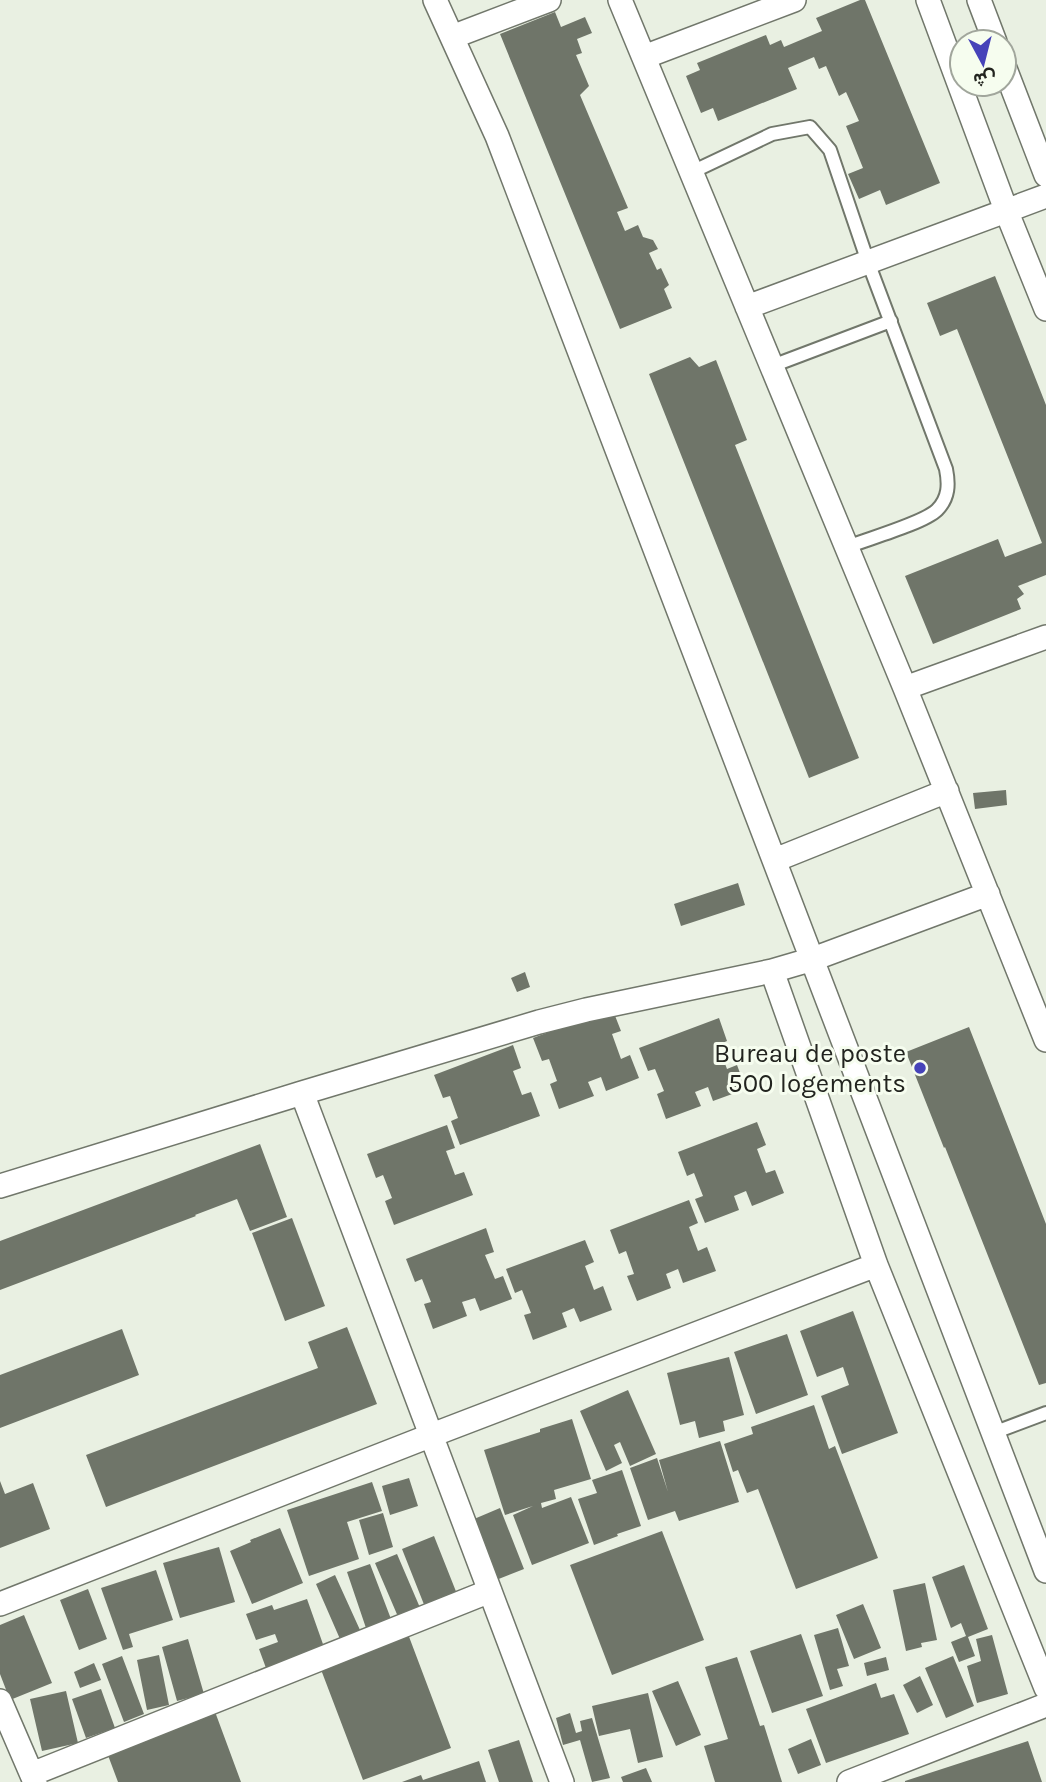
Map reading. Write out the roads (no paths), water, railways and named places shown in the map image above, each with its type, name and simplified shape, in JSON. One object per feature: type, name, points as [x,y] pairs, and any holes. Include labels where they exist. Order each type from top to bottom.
[{"type":"street","points":[[435,0],[497,136],[1046,1570]]},
{"type":"street","points":[[452,37],[549,0]]},
{"type":"street","points":[[620,0],[988,894],[1037,992],[1046,1040]]},
{"type":"street","points":[[644,57],[794,0]]},
{"type":"street","points":[[928,0],[1046,309]]},
{"type":"street","points":[[979,0],[990,28]]},
{"type":"street","points":[[1016,98],[1046,175]]},
{"type":"street","points":[[747,307],[1046,196]]},
{"type":"street","points":[[905,688],[1046,637]]},
{"type":"street","points":[[775,860],[947,791]]},
{"type":"street","points":[[0,1186],[539,1022],[772,971],[813,959],[988,894]]},
{"type":"street","points":[[772,971],[876,1265],[1046,1688]]},
{"type":"street","points":[[302,1093],[562,1782]]},
{"type":"street","points":[[0,1604],[876,1265]]},
{"type":"street","points":[[0,1701],[34,1778],[490,1591]]},
{"type":"street","points":[[849,1782],[1046,1705]]},
{"type":"lane","points":[[692,172],[772,134],[810,127],[830,150],[949,483],[942,504],[925,518],[847,547]]},
{"type":"lane","points":[[772,366],[891,321]]},
{"type":"lane","points":[[993,1433],[1046,1413]]},
{"type":"place","name":"Bureau de poste 500 logements","points":[[920,1068]]}]
